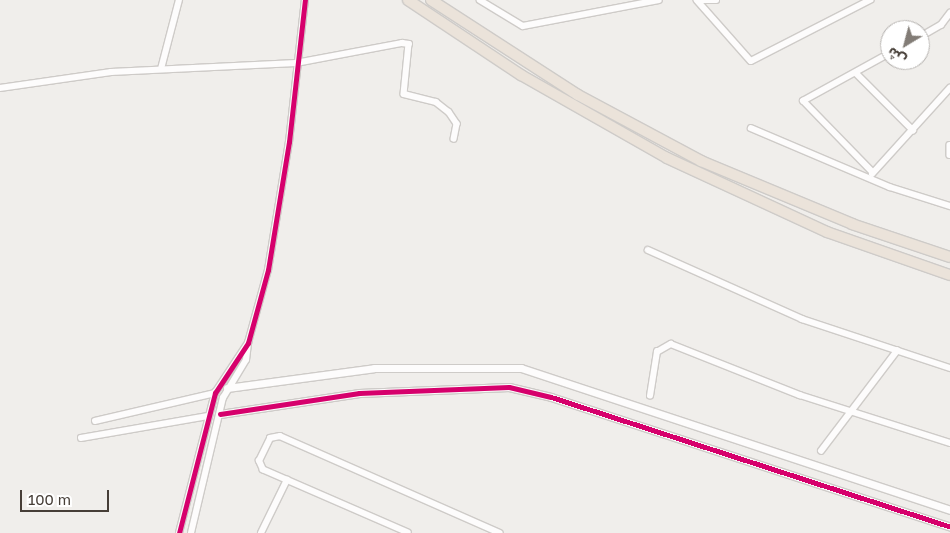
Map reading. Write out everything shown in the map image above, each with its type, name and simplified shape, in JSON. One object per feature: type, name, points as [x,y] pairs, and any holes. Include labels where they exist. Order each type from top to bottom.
[{"type":"highway","points":[[408,0],[535,84],[667,158],[827,232],[950,275]]},
{"type":"highway","points":[[431,0],[578,95],[701,161],[852,224],[950,257]]},
{"type":"street","points":[[161,69],[179,0]]},
{"type":"street","points":[[191,533],[227,388],[246,360],[248,343],[275,230],[305,0]]},
{"type":"street","points":[[480,0],[523,26],[659,0]]},
{"type":"street","points":[[698,0],[716,0]]},
{"type":"street","points":[[698,0],[751,62],[870,0]]},
{"type":"street","points":[[930,31],[941,25],[950,12]]},
{"type":"street","points":[[0,88],[161,69],[296,63],[409,44],[402,90],[408,97],[436,102],[449,112],[456,124],[454,139]]},
{"type":"street","points":[[871,175],[803,101],[880,59]]},
{"type":"street","points":[[856,72],[913,130]]},
{"type":"street","points":[[871,175],[950,88]]},
{"type":"street","points":[[751,128],[950,206]]},
{"type":"street","points":[[950,145],[950,155]]},
{"type":"street","points":[[648,250],[763,303],[950,368]]},
{"type":"street","points":[[179,533],[214,393],[231,364],[248,343]]},
{"type":"street","points":[[650,396],[657,352],[668,344],[851,412],[950,443]]},
{"type":"street","points":[[821,451],[897,351]]},
{"type":"street","points":[[231,364],[239,371]]},
{"type":"street","points":[[227,388],[374,368],[521,368],[950,510]]},
{"type":"street","points":[[81,438],[359,393],[509,387],[551,397],[950,527]]},
{"type":"street","points":[[95,421],[214,393]]},
{"type":"street","points":[[408,533],[287,480],[259,465],[273,435],[500,533]]},
{"type":"street","points":[[261,533],[287,480]]},
{"type":"cycle path","points":[[179,533],[215,393],[248,343],[268,270],[289,142],[305,0]]},
{"type":"cycle path","points":[[220,414],[359,393],[509,387],[551,397],[950,527]]}]
